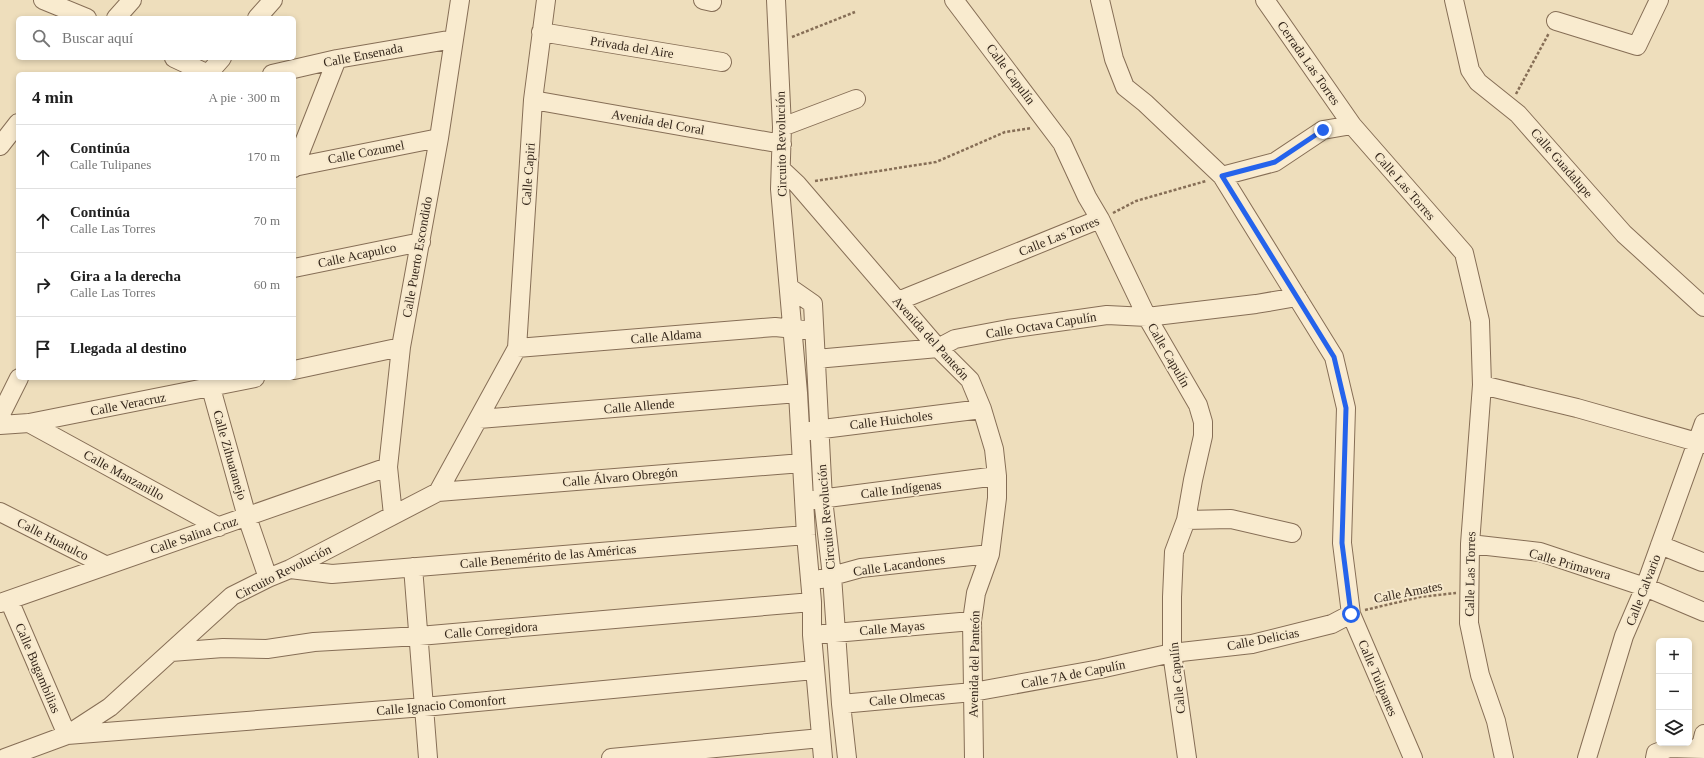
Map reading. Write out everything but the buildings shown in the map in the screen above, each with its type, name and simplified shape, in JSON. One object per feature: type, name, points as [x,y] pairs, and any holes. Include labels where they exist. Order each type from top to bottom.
[{"type":"street","points":[[43,0],[82,16]]},
{"type":"street","points":[[118,16],[132,0]]},
{"type":"street","points":[[259,16],[273,0]]},
{"type":"street","name":"Calle Puerto Escondido","points":[[393,515],[388,467],[401,347],[439,138],[460,0]]},
{"type":"street","name":"Calle Capiri","points":[[516,348],[533,100],[546,0]]},
{"type":"street","name":"Circuito Revolución","points":[[776,0],[782,136],[780,189],[790,288],[801,432],[806,535],[812,602],[814,670],[823,758]]},
{"type":"street","name":"Calle Capulín","points":[[954,0],[1062,143],[1087,197],[1100,220],[1147,317],[1198,405],[1203,422],[1203,436],[1186,520],[1174,552],[1172,653],[1187,758]]},
{"type":"street","points":[[1100,0],[1114,59],[1125,87],[1145,103],[1222,176],[1297,297]]},
{"type":"street","name":"Cerrada Las Torres","points":[[1265,0],[1352,125]]},
{"type":"street","name":"Calle Guadalupe","points":[[1454,0],[1470,70],[1478,82],[1518,114],[1624,234],[1704,307]]},
{"type":"street","points":[[1556,21],[1637,46],[1659,0]]},
{"type":"street","name":"Privada del Aire","points":[[541,32],[722,62]]},
{"type":"street","name":"Calle Ensenada","points":[[281,72],[337,59],[454,39]]},
{"type":"street","points":[[296,162],[337,59]]},
{"type":"street","points":[[178,60],[204,72]]},
{"type":"street","points":[[210,72],[220,60]]},
{"type":"street","points":[[782,136],[856,99]]},
{"type":"street","name":"Avenida del Coral","points":[[533,100],[782,136]]},
{"type":"street","points":[[1222,176],[1275,162],[1323,130],[1352,125]]},
{"type":"street","name":"Calle Las Torres","points":[[1352,125],[1464,253],[1480,321],[1482,385],[1470,544],[1469,623],[1480,676],[1496,721],[1504,758]]},
{"type":"street","points":[[0,146],[16,126]]},
{"type":"street","name":"Calle Cozumel","points":[[296,167],[439,138]]},
{"type":"street","name":"Avenida del Panteón","points":[[781,169],[796,184],[938,348],[970,380],[982,409],[994,449],[997,476],[996,509],[990,554],[976,593],[972,621],[974,758]]},
{"type":"street","name":"Calle Las Torres","points":[[898,301],[1100,220]]},
{"type":"street","name":"Calle Acapulco","points":[[296,268],[421,242]]},
{"type":"street","name":"Circuito Revolución","points":[[790,288],[813,304],[823,499],[832,576],[835,633],[847,758]]},
{"type":"street","name":"Calle Octava Capulín","points":[[938,348],[955,339],[1008,329],[1107,315],[1147,317],[1256,304],[1297,297]]},
{"type":"street","name":"Calle Tulipanes","points":[[1297,297],[1334,357],[1346,408],[1342,543],[1351,614],[1413,758]]},
{"type":"street","name":"Calle Aldama","points":[[516,348],[775,327],[793,330],[814,330]]},
{"type":"street","points":[[296,370],[401,347]]},
{"type":"street","points":[[438,492],[479,419],[516,348]]},
{"type":"street","points":[[816,359],[938,348]]},
{"type":"street","points":[[0,416],[18,380]]},
{"type":"street","name":"Calle Veracruz","points":[[0,425],[29,423],[211,383],[237,380]]},
{"type":"street","name":"Calle Zihuatanejo","points":[[211,383],[247,517],[268,578]]},
{"type":"street","points":[[1482,385],[1577,408],[1701,443]]},
{"type":"street","name":"Calle Allende","points":[[479,419],[798,393]]},
{"type":"street","name":"Calle Huicholes","points":[[801,432],[982,409]]},
{"type":"street","name":"Calle Manzanillo","points":[[29,423],[219,527]]},
{"type":"street","name":"Calle Calvario","points":[[1587,758],[1624,636],[1645,587],[1660,545],[1701,443],[1704,423]]},
{"type":"street","name":"Calle Álvaro Obregón","points":[[438,492],[802,463]]},
{"type":"street","name":"Calle Salina Cruz","points":[[5,601],[388,467]]},
{"type":"street","name":"Calle Indígenas","points":[[805,500],[823,499],[997,476]]},
{"type":"street","name":"Circuito Revolución","points":[[5,758],[67,735],[110,707],[232,596],[290,569],[438,492]]},
{"type":"street","name":"Calle Huatulco","points":[[0,512],[105,565]]},
{"type":"street","points":[[1186,520],[1231,519],[1292,533]]},
{"type":"street","name":"Calle Benemérito de las Américas","points":[[290,569],[332,574],[806,535]]},
{"type":"street","name":"Calle Primavera","points":[[1470,544],[1540,552],[1645,587],[1704,612]]},
{"type":"street","points":[[1660,545],[1702,562]]},
{"type":"street","name":"Calle Lacandones","points":[[810,582],[861,568],[990,554]]},
{"type":"street","points":[[413,567],[428,758]]},
{"type":"street","name":"Calle Bugambilias","points":[[5,601],[67,735]]},
{"type":"street","name":"Calle Corregidora","points":[[171,652],[223,648],[267,649],[314,642],[418,636],[812,602]]},
{"type":"street","name":"Calle Delicias","points":[[1172,653],[1252,644],[1332,624],[1351,614]]},
{"type":"street","name":"Calle Mayas","points":[[812,635],[972,621]]},
{"type":"street","name":"Calle 7A de Capulín","points":[[973,692],[1100,669],[1172,653]]},
{"type":"street","name":"Calle Ignacio Comonfort","points":[[67,735],[424,707],[814,670]]},
{"type":"street","name":"Calle Olmecas","points":[[841,704],[973,692]]},
{"type":"street","points":[[610,758],[821,738]]},
{"type":"street","points":[[1655,758],[1656,753],[1670,748],[1703,744]]},
{"type":"path","points":[[779,42],[855,12]]},
{"type":"path","points":[[1509,106],[1556,21]]},
{"type":"path","points":[[796,184],[936,162],[1005,132],[1049,125]]},
{"type":"path","name":"Calle Las Torres","points":[[1100,220],[1136,201],[1222,176]]},
{"type":"path","name":"Calle Amates","points":[[1351,614],[1420,597],[1469,592]]},
{"type":"route","points":[[1323,130],[1275,162],[1222,176],[1334,357],[1346,408],[1342,543],[1351,614]]}]
